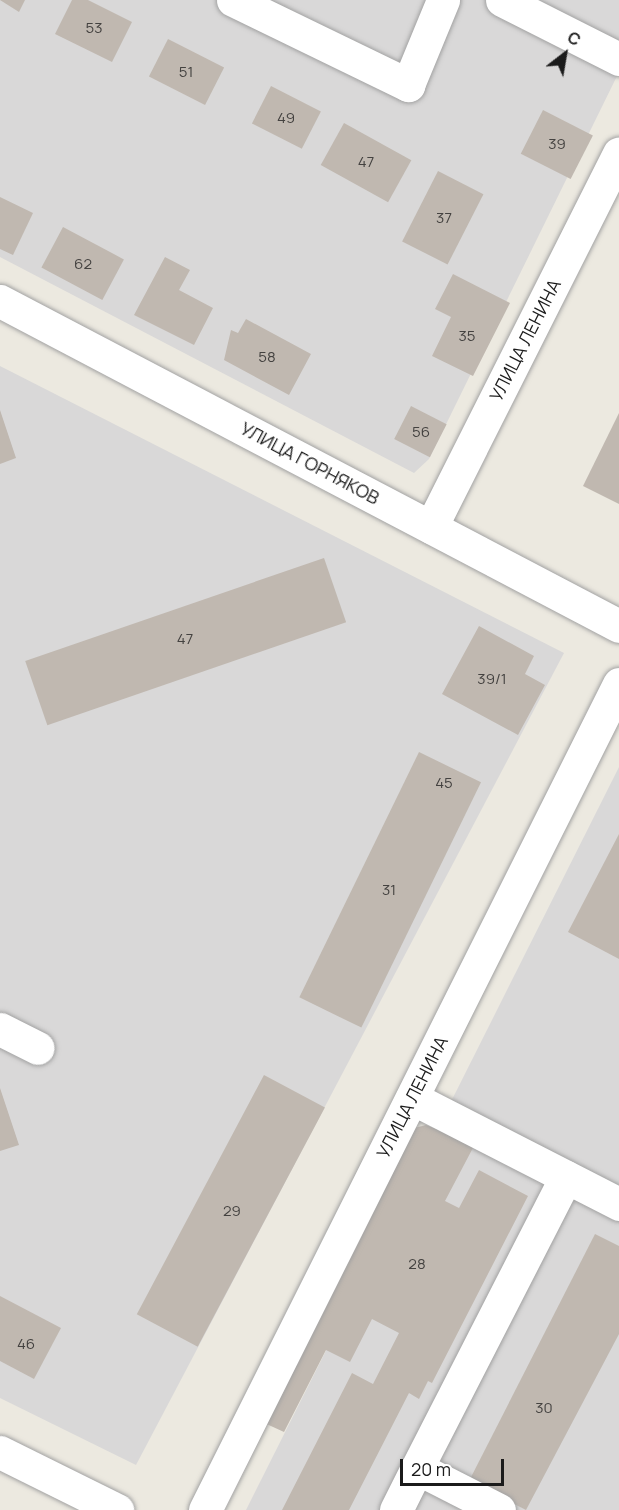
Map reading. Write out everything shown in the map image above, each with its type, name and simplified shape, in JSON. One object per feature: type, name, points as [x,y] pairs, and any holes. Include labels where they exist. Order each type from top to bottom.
[{"type":"street","points":[[233,0],[408,85],[443,0]]},
{"type":"street","points":[[502,0],[619,59]]},
{"type":"street","name":"УЛИЦА ЛЕНИНА","points":[[431,527],[619,154]]},
{"type":"street","name":"УЛИЦА ГОРНЯКОВ","points":[[0,301],[619,626]]},
{"type":"street","name":"УЛИЦА ЛЕНИНА","points":[[205,1510],[619,684]]},
{"type":"street","points":[[0,1029],[38,1047]]},
{"type":"street","points":[[412,1098],[619,1204]]},
{"type":"street","points":[[396,1510],[566,1177]]},
{"type":"street","points":[[0,1452],[117,1510]]},
{"type":"street","points":[[417,1468],[499,1510]]},
{"type":"shaded area","points":[[0,0],[619,0],[619,72],[429,459],[414,473],[0,257]]},
{"type":"shaded area","points":[[0,366],[564,653],[136,1465],[0,1398]]},
{"type":"shaded area","points":[[619,767],[619,1510],[246,1510]]},
{"type":"building","points":[[0,0],[25,0],[19,12]]},
{"type":"building","points":[[72,0],[88,0],[132,22],[112,62],[55,34]]},
{"type":"building","points":[[168,39],[224,68],[205,105],[149,76]]},
{"type":"building","points":[[271,86],[321,111],[302,149],[252,123]]},
{"type":"building","points":[[543,110],[593,135],[571,179],[521,154]]},
{"type":"building","points":[[344,123],[411,160],[388,202],[321,165]]},
{"type":"building","points":[[438,171],[483,194],[448,265],[402,241]]},
{"type":"building","points":[[0,197],[33,213],[13,255],[0,249]]},
{"type":"building","points":[[63,227],[124,259],[102,300],[41,268]]},
{"type":"building","points":[[165,257],[190,270],[179,290],[213,308],[194,345],[134,315]]},
{"type":"building","points":[[453,274],[510,303],[473,376],[432,356],[451,317],[435,309]]},
{"type":"building","points":[[246,319],[311,354],[289,395],[224,360],[231,330],[238,333]]},
{"type":"building","points":[[411,406],[447,424],[430,457],[394,439]]},
{"type":"building","points":[[0,410],[16,458],[0,464]]},
{"type":"building","points":[[619,413],[619,504],[583,486]]},
{"type":"building","points":[[324,558],[346,622],[47,725],[25,661]]},
{"type":"building","points":[[479,626],[534,656],[525,674],[545,685],[518,735],[442,694]]},
{"type":"building","points":[[419,752],[481,782],[361,1028],[299,997]]},
{"type":"building","points":[[619,834],[619,959],[568,932]]},
{"type":"building","points":[[264,1075],[325,1107],[198,1347],[137,1314]]},
{"type":"building","points":[[0,1088],[19,1145],[0,1151]]},
{"type":"building","points":[[426,1125],[475,1144],[445,1201],[459,1208],[479,1170],[528,1196],[432,1383],[428,1381],[419,1399],[409,1393],[349,1510],[282,1510],[352,1373],[373,1384],[399,1333],[372,1319],[350,1362],[326,1350],[284,1432],[260,1421],[410,1129]]},
{"type":"building","points":[[595,1234],[619,1246],[619,1334],[526,1510],[469,1481]]},
{"type":"building","points":[[0,1296],[61,1328],[34,1379],[0,1361]]}]
